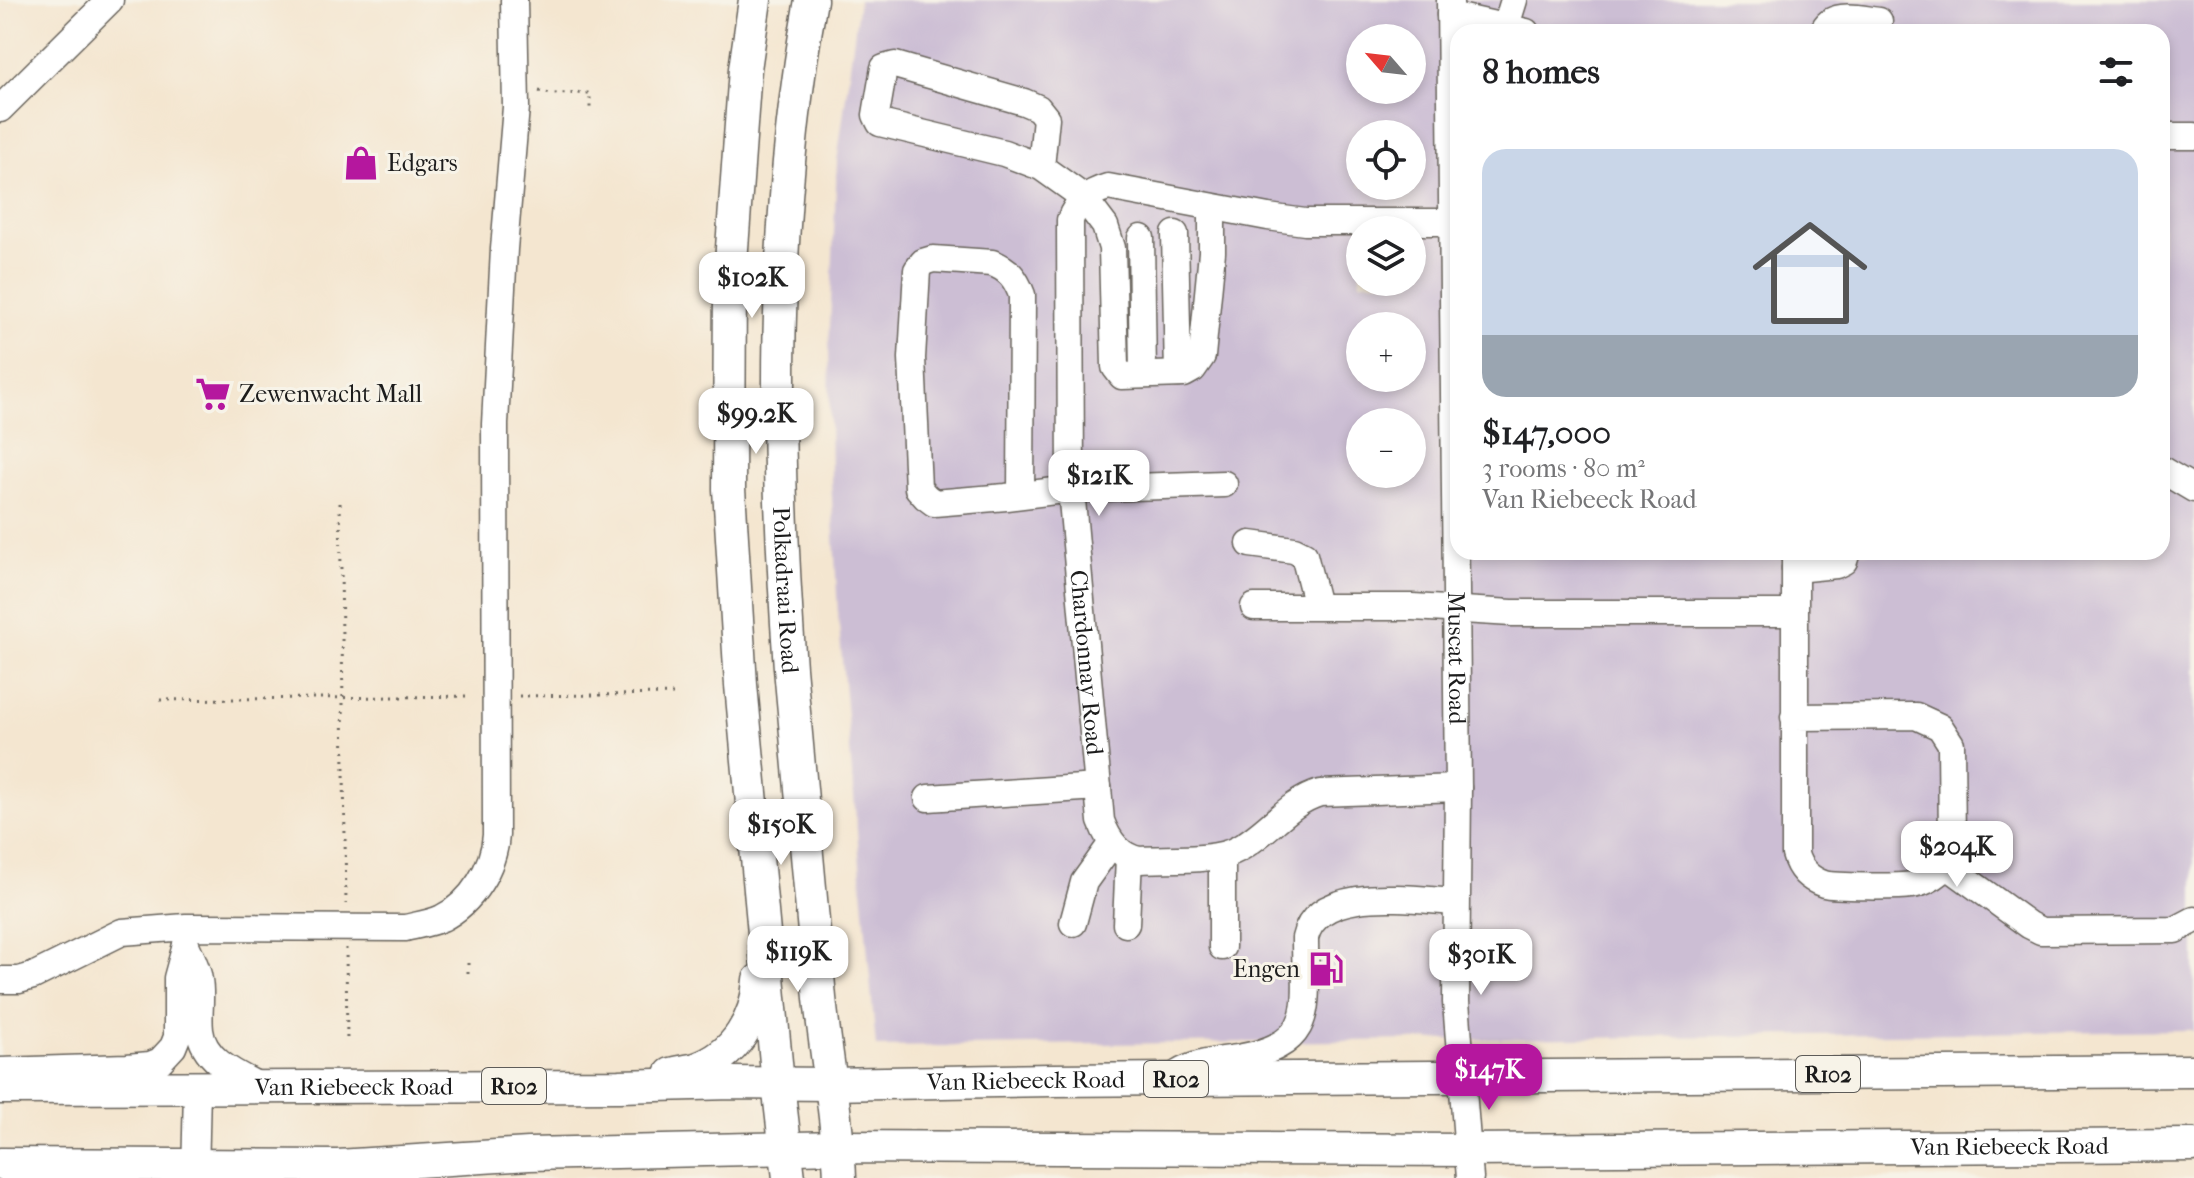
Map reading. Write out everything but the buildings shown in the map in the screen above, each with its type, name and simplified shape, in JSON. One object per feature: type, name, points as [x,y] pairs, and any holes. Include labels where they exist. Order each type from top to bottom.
[{"type":"main road","points":[[755,0],[745,69],[730,276],[729,489],[732,562],[787,1163]]},
{"type":"main road","name":"Polkadraai Road","points":[[814,0],[805,33],[790,140],[783,240],[779,358],[781,472],[790,667],[829,1084],[840,1162]]},
{"type":"main road","points":[[619,1086],[696,1069],[722,1054],[735,1042],[754,1013],[758,996],[762,909]]},
{"type":"main road","name":"Van Riebeeck Road","points":[[0,1088],[619,1086],[2194,1071]]},
{"type":"main road","name":"Van Riebeeck Road","points":[[0,1164],[195,1171],[529,1154],[787,1163],[1469,1164],[2194,1145]]},
{"type":"street","points":[[0,109],[110,0]]},
{"type":"street","points":[[0,980],[33,976],[122,932],[186,927],[405,928],[437,920],[454,911],[483,878],[495,851],[496,835],[495,424],[504,249],[516,107],[514,0]]},
{"type":"street","points":[[1514,0],[1516,24]]},
{"type":"street","points":[[1450,7],[1501,24]]},
{"type":"street","points":[[1826,24],[1840,18],[1879,21]]},
{"type":"street","points":[[1041,167],[1046,118],[1038,108],[895,65],[884,68],[876,115],[880,123],[1004,153],[1041,167],[1083,197],[1105,226],[1112,248],[1115,367],[1122,376],[1189,372],[1202,356],[1212,252],[1212,207]]},
{"type":"street","points":[[2170,136],[2194,136]]},
{"type":"street","points":[[1083,197],[1108,187],[1305,222],[1450,222]]},
{"type":"street","name":"Chardonnay Road","points":[[1083,197],[1070,220],[1071,489],[1101,821],[1121,850]]},
{"type":"street","points":[[1175,234],[1178,374]]},
{"type":"street","points":[[1141,238],[1143,375]]},
{"type":"street","points":[[1021,495],[1022,295],[1018,284],[1013,276],[992,263],[928,260],[917,270],[913,343],[918,488],[926,497],[934,503],[1021,495],[1071,489],[1224,484]]},
{"type":"street","points":[[2170,475],[2194,489]]},
{"type":"street","points":[[1250,544],[1294,550],[1304,555],[1317,606]]},
{"type":"street","name":"Muscat Road","points":[[1457,560],[1456,1002],[1469,1164]]},
{"type":"street","points":[[1794,717],[1916,716],[1940,727],[1951,744],[1952,843],[1948,859],[1940,872],[1927,881],[1912,885],[1825,884],[1797,865],[1794,717],[1795,561],[1836,565],[1844,560]]},
{"type":"street","points":[[1254,607],[1413,607],[1512,613],[1794,613]]},
{"type":"street","points":[[928,798],[1098,787]]},
{"type":"street","points":[[1121,850],[1140,860],[1222,856],[1243,847],[1305,799],[1320,793],[1458,788]]},
{"type":"street","points":[[1073,923],[1084,882],[1121,850]]},
{"type":"street","points":[[1121,850],[1126,924]]},
{"type":"street","points":[[1222,856],[1222,947]]},
{"type":"street","points":[[1945,864],[2041,931],[2175,930],[2194,920]]},
{"type":"street","points":[[1167,1079],[1195,1065],[1260,1054],[1293,1037],[1302,1019],[1305,999],[1307,927],[1327,909],[1359,898],[1456,902]]},
{"type":"street","points":[[0,1071],[127,1067],[160,1061],[173,1047],[177,1037],[177,978],[186,945],[199,979],[203,1043],[232,1072],[261,1087]]},
{"type":"street","points":[[195,1171],[197,1088]]},
{"type":"path","points":[[534,88],[550,94],[590,93],[590,108]]},
{"type":"path","points":[[340,503],[347,1044]]},
{"type":"path","points":[[160,700],[675,694]]},
{"type":"path","points":[[468,963],[468,978]]},
{"type":"shaded area","points":[[859,0],[2194,0],[2194,1030],[876,1047],[838,614],[831,480],[829,348],[837,162]]},
{"type":"place","name":"Edgars","points":[[361,163]]},
{"type":"place","name":"Zewenwacht Mall","points":[[213,394]]},
{"type":"place","name":"Engen","points":[[1326,969]]}]
